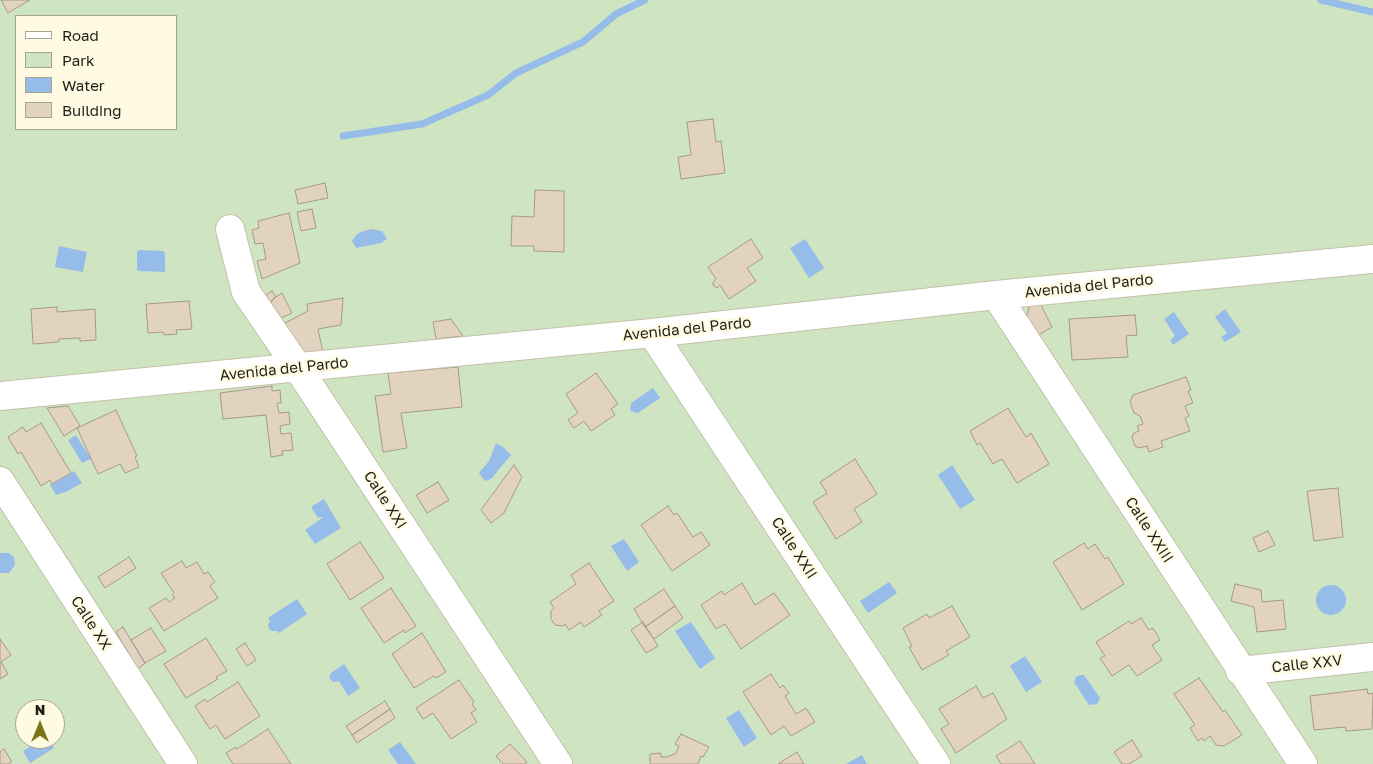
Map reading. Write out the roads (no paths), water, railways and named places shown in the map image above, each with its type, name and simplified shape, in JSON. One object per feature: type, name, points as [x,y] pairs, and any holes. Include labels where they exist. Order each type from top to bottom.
[{"type":"street","name":"Calle XXI","points":[[230,229],[246,292],[558,764]]},
{"type":"street","name":"Avenida del Pardo","points":[[0,396],[652,333],[996,295],[1373,258]]},
{"type":"street","name":"Calle XXIII","points":[[996,295],[1240,671],[1303,764]]},
{"type":"street","name":"Calle XXII","points":[[652,333],[936,764]]},
{"type":"street","name":"Calle XX","points":[[0,481],[183,764]]},
{"type":"street","name":"Calle XXV","points":[[1240,671],[1373,657]]},
{"type":"water","points":[[371,229],[382,231],[387,239],[381,243],[356,248],[352,241],[356,235]]},
{"type":"water","points":[[805,239],[824,268],[809,278],[790,248]]},
{"type":"water","points":[[59,246],[87,252],[83,272],[55,267]]},
{"type":"water","points":[[140,250],[163,251],[165,253],[165,272],[137,270],[137,252]]},
{"type":"water","points":[[1225,309],[1241,332],[1225,342],[1221,337],[1227,333],[1215,317]]},
{"type":"water","points":[[1174,312],[1189,334],[1173,345],[1170,340],[1175,336],[1164,319]]},
{"type":"water","points":[[653,388],[660,398],[638,413],[630,411],[631,403]]},
{"type":"water","points":[[76,435],[91,459],[82,463],[68,440]]},
{"type":"water","points":[[496,443],[511,455],[491,479],[485,481],[479,473],[489,461]]},
{"type":"water","points":[[952,465],[975,500],[960,509],[938,475]]},
{"type":"water","points":[[74,471],[82,483],[56,495],[50,485]]},
{"type":"water","points":[[324,499],[341,528],[315,544],[305,530],[322,518],[318,518],[311,507]]},
{"type":"water","points":[[624,539],[639,562],[627,571],[611,546]]},
{"type":"water","points":[[0,553],[9,553],[14,557],[15,565],[9,573],[0,573]]},
{"type":"water","points":[[889,582],[897,593],[868,613],[860,601]]},
{"type":"water","points":[[1331,585],[1337,586],[1345,594],[1345,606],[1337,614],[1331,615],[1325,614],[1317,606],[1316,600],[1317,594],[1325,586]]},
{"type":"water","points":[[297,599],[307,614],[279,633],[269,629],[270,621],[268,618]]},
{"type":"water","points":[[691,622],[715,658],[700,669],[675,631]]},
{"type":"water","points":[[1025,656],[1042,682],[1026,692],[1010,666]]},
{"type":"water","points":[[344,664],[360,688],[348,696],[339,681],[333,682],[329,678],[331,673]]},
{"type":"water","points":[[1084,675],[1100,698],[1097,704],[1089,705],[1074,682],[1076,677]]},
{"type":"water","points":[[739,710],[757,738],[744,747],[726,718]]},
{"type":"water","points":[[400,742],[416,764],[398,764],[388,750]]},
{"type":"water","points":[[26,749],[52,749],[30,763],[23,751]]},
{"type":"water","points":[[862,755],[867,764],[846,764]]},
{"type":"waterway","points":[[343,136],[422,124],[488,95],[516,73],[583,42],[616,14],[645,0]]},
{"type":"waterway","points":[[1321,0],[1373,12]]}]
